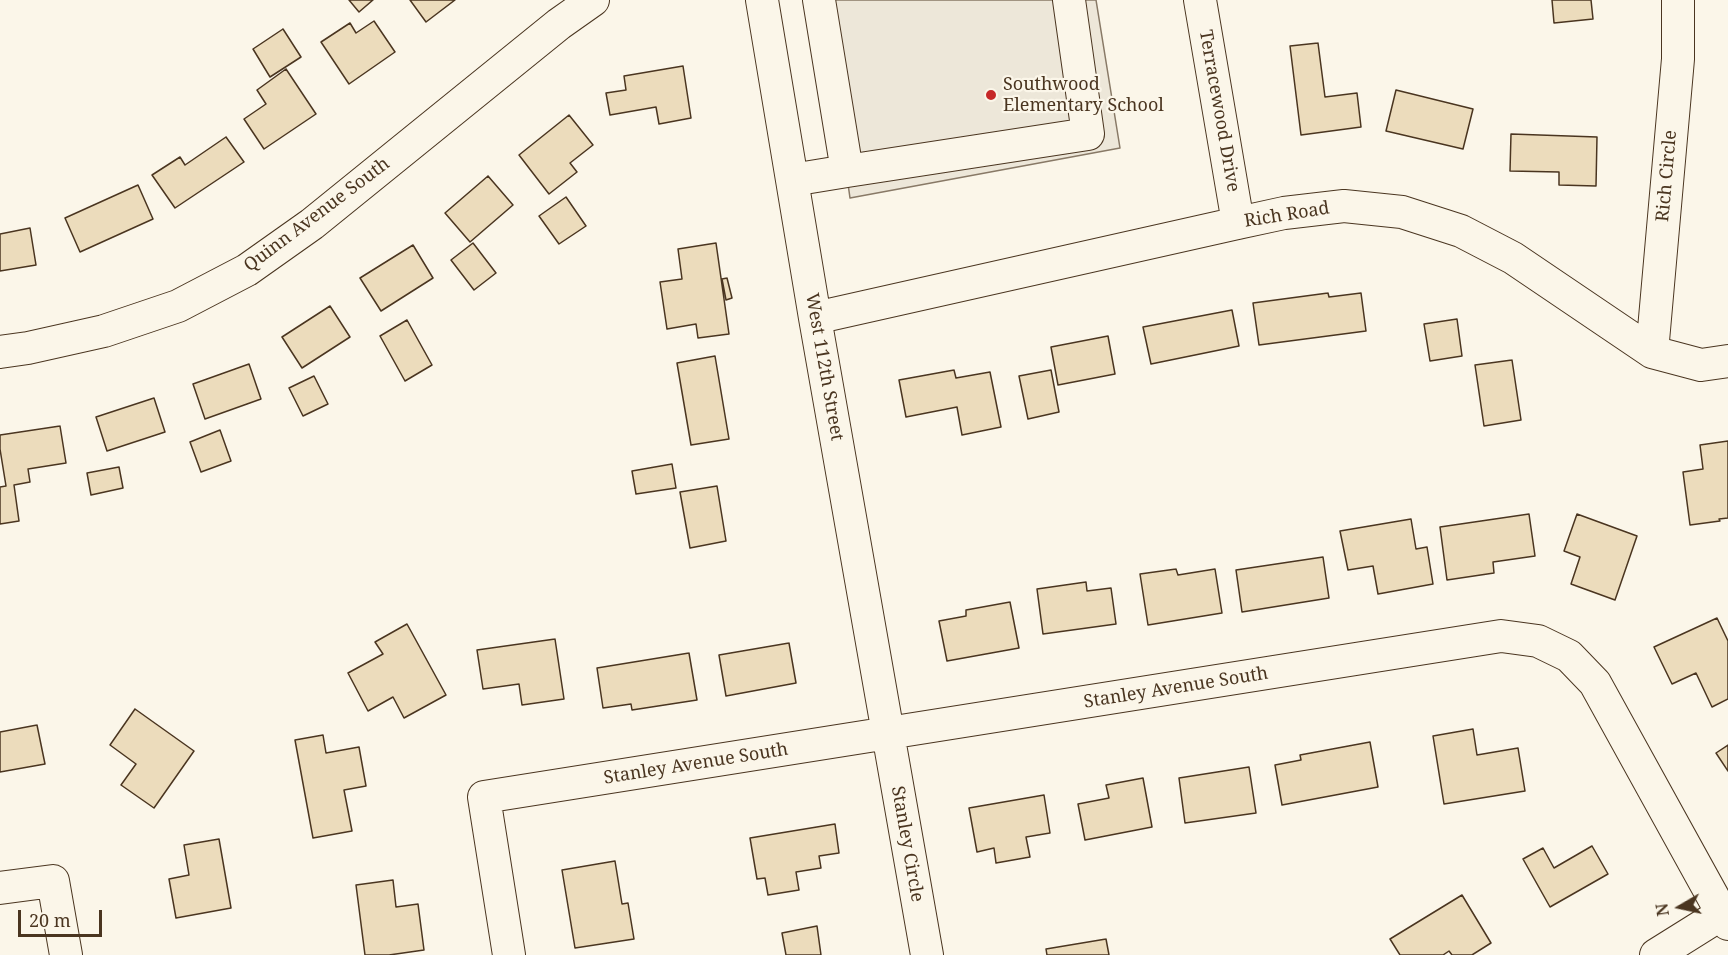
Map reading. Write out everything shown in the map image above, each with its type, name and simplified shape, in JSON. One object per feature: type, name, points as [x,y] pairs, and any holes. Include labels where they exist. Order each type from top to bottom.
[{"type":"street","name":"Quinn Avenue South","points":[[0,352],[104,331],[178,306],[248,270],[312,224],[559,24],[593,0]]},
{"type":"street","name":"West 112th Street","points":[[762,0],[888,733]]},
{"type":"street","points":[[819,0],[847,171]]},
{"type":"street","points":[[792,180],[1088,134],[1069,0]]},
{"type":"street","name":"Terracewood Drive","points":[[1200,0],[1238,223]]},
{"type":"street","name":"Rich Circle","points":[[1652,352],[1677,58],[1678,0]]},
{"type":"street","name":"Rich Road","points":[[815,318],[1284,213],[1344,206],[1402,212],[1461,231],[1513,258],[1652,352],[1701,365],[1728,361]]},
{"type":"street","name":"Stanley Avenue South","points":[[509,955],[484,797],[1501,636],[1538,641],[1569,656],[1595,683],[1726,916]]},
{"type":"street","name":"Stanley Circle","points":[[888,733],[927,955]]},
{"type":"street","points":[[0,888],[53,881],[66,955]]},
{"type":"street","points":[[1656,955],[1726,916]]},
{"type":"shaded area","name":"Southwood Elementary School","points":[[822,0],[1096,0],[1120,148],[850,198]]},
{"type":"building","points":[[349,0],[373,0],[359,12]]},
{"type":"building","points":[[410,0],[455,0],[426,22]]},
{"type":"building","points":[[1552,0],[1591,0],[1593,19],[1554,23]]},
{"type":"building","points":[[374,21],[395,52],[349,84],[321,42],[350,23],[356,33]]},
{"type":"building","points":[[283,29],[301,57],[270,77],[253,49]]},
{"type":"building","points":[[1318,43],[1325,97],[1357,93],[1361,127],[1301,135],[1290,46]]},
{"type":"building","points":[[683,66],[691,118],[659,124],[656,107],[610,115],[606,93],[626,90],[624,76]]},
{"type":"building","points":[[286,69],[316,114],[264,149],[244,119],[266,104],[257,90]]},
{"type":"building","points":[[1396,90],[1473,109],[1463,149],[1386,131]]},
{"type":"building","points":[[569,115],[593,145],[570,163],[577,172],[549,194],[519,155]]},
{"type":"building","points":[[1511,134],[1597,137],[1596,186],[1559,185],[1559,172],[1510,171]]},
{"type":"building","points":[[226,137],[244,162],[175,208],[152,175],[180,157],[185,165]]},
{"type":"building","points":[[488,176],[513,205],[470,242],[445,213]]},
{"type":"building","points":[[138,185],[153,219],[80,252],[65,218]]},
{"type":"building","points":[[566,197],[586,226],[559,244],[539,216]]},
{"type":"building","points":[[30,228],[36,265],[0,271],[0,234]]},
{"type":"building","points":[[473,243],[496,273],[474,290],[451,260]]},
{"type":"building","points":[[716,243],[729,334],[698,338],[696,324],[667,329],[660,282],[682,279],[678,249]]},
{"type":"building","points":[[413,245],[433,278],[381,311],[360,278]]},
{"type":"building","points":[[727,278],[732,298],[726,300],[722,279]]},
{"type":"building","points":[[1328,293],[1329,297],[1361,293],[1366,331],[1259,345],[1253,303]]},
{"type":"building","points":[[330,306],[350,337],[302,368],[282,337]]},
{"type":"building","points":[[1232,310],[1239,346],[1151,364],[1143,327]]},
{"type":"building","points":[[1457,319],[1462,356],[1430,361],[1424,324]]},
{"type":"building","points":[[407,320],[432,365],[405,381],[380,336]]},
{"type":"building","points":[[1108,336],[1115,374],[1058,385],[1051,347]]},
{"type":"building","points":[[715,356],[729,439],[691,445],[677,363]]},
{"type":"building","points":[[1512,360],[1521,420],[1484,426],[1475,365]]},
{"type":"building","points":[[249,364],[261,399],[205,419],[193,384]]},
{"type":"building","points":[[954,370],[956,378],[990,372],[1001,427],[962,435],[957,407],[906,417],[899,380]]},
{"type":"building","points":[[1051,370],[1059,412],[1028,419],[1019,376]]},
{"type":"building","points":[[314,376],[328,404],[303,416],[289,388]]},
{"type":"building","points":[[154,398],[165,432],[107,451],[96,417]]},
{"type":"building","points":[[60,426],[66,463],[28,469],[30,482],[14,485],[19,521],[0,524],[0,487],[6,486],[0,435]]},
{"type":"building","points":[[220,430],[231,461],[201,472],[190,442]]},
{"type":"building","points":[[1728,441],[1728,518],[1690,525],[1683,472],[1703,469],[1700,445]]},
{"type":"building","points":[[672,464],[676,488],[636,494],[632,471]]},
{"type":"building","points":[[119,467],[123,488],[91,495],[87,473]]},
{"type":"building","points":[[717,486],[726,541],[690,548],[680,492]]},
{"type":"building","points":[[1529,514],[1535,556],[1493,562],[1494,573],[1447,580],[1440,527]]},
{"type":"building","points":[[1577,514],[1637,536],[1615,600],[1571,584],[1580,557],[1564,551]]},
{"type":"building","points":[[1411,519],[1416,549],[1427,547],[1433,584],[1378,594],[1373,566],[1348,570],[1340,531]]},
{"type":"building","points":[[1323,557],[1329,598],[1242,612],[1236,570]]},
{"type":"building","points":[[1176,569],[1178,575],[1215,569],[1222,613],[1148,625],[1140,574]]},
{"type":"building","points":[[1086,582],[1087,591],[1111,588],[1116,624],[1043,634],[1037,589]]},
{"type":"building","points":[[1010,602],[1019,648],[947,661],[939,621],[966,616],[966,610]]},
{"type":"building","points":[[1717,618],[1728,641],[1728,699],[1712,707],[1696,673],[1672,684],[1654,647]]},
{"type":"building","points":[[407,624],[446,695],[404,718],[393,697],[368,711],[348,673],[383,654],[375,642]]},
{"type":"building","points":[[555,639],[564,699],[522,705],[519,684],[483,689],[477,650]]},
{"type":"building","points":[[789,643],[796,683],[726,696],[719,655]]},
{"type":"building","points":[[689,653],[697,700],[632,710],[631,704],[603,708],[597,668]]},
{"type":"building","points":[[135,709],[194,751],[154,808],[121,785],[136,764],[110,745]]},
{"type":"building","points":[[37,725],[45,764],[0,772],[0,732]]},
{"type":"building","points":[[1473,729],[1477,755],[1518,748],[1525,791],[1444,804],[1433,736]]},
{"type":"building","points":[[323,735],[326,753],[359,747],[366,786],[344,790],[352,831],[313,838],[295,740]]},
{"type":"building","points":[[1370,742],[1378,787],[1282,805],[1275,765],[1301,760],[1300,755]]},
{"type":"building","points":[[1728,745],[1728,771],[1716,753]]},
{"type":"building","points":[[1249,767],[1256,813],[1185,823],[1179,778]]},
{"type":"building","points":[[1143,778],[1152,827],[1085,840],[1078,804],[1109,798],[1106,785]]},
{"type":"building","points":[[1044,795],[1050,833],[1026,837],[1030,857],[996,863],[994,848],[977,852],[969,808]]},
{"type":"building","points":[[835,824],[839,853],[819,856],[821,868],[796,872],[799,890],[768,895],[765,878],[757,879],[750,838]]},
{"type":"building","points":[[219,839],[231,908],[176,918],[169,879],[189,875],[184,845]]},
{"type":"building","points":[[1592,846],[1608,874],[1550,907],[1523,859],[1543,848],[1554,868]]},
{"type":"building","points":[[615,861],[622,904],[628,903],[634,939],[575,948],[562,870]]},
{"type":"building","points":[[393,880],[396,907],[418,904],[424,950],[389,955],[365,955],[356,885]]},
{"type":"building","points":[[1462,895],[1491,943],[1472,955],[1452,955],[1449,951],[1443,955],[1400,955],[1390,939]]},
{"type":"building","points":[[817,926],[821,955],[786,955],[782,933]]},
{"type":"building","points":[[1106,939],[1109,955],[1047,955],[1046,949]]},
{"type":"place","name":"Southwood Elementary School","points":[[991,95]]}]
